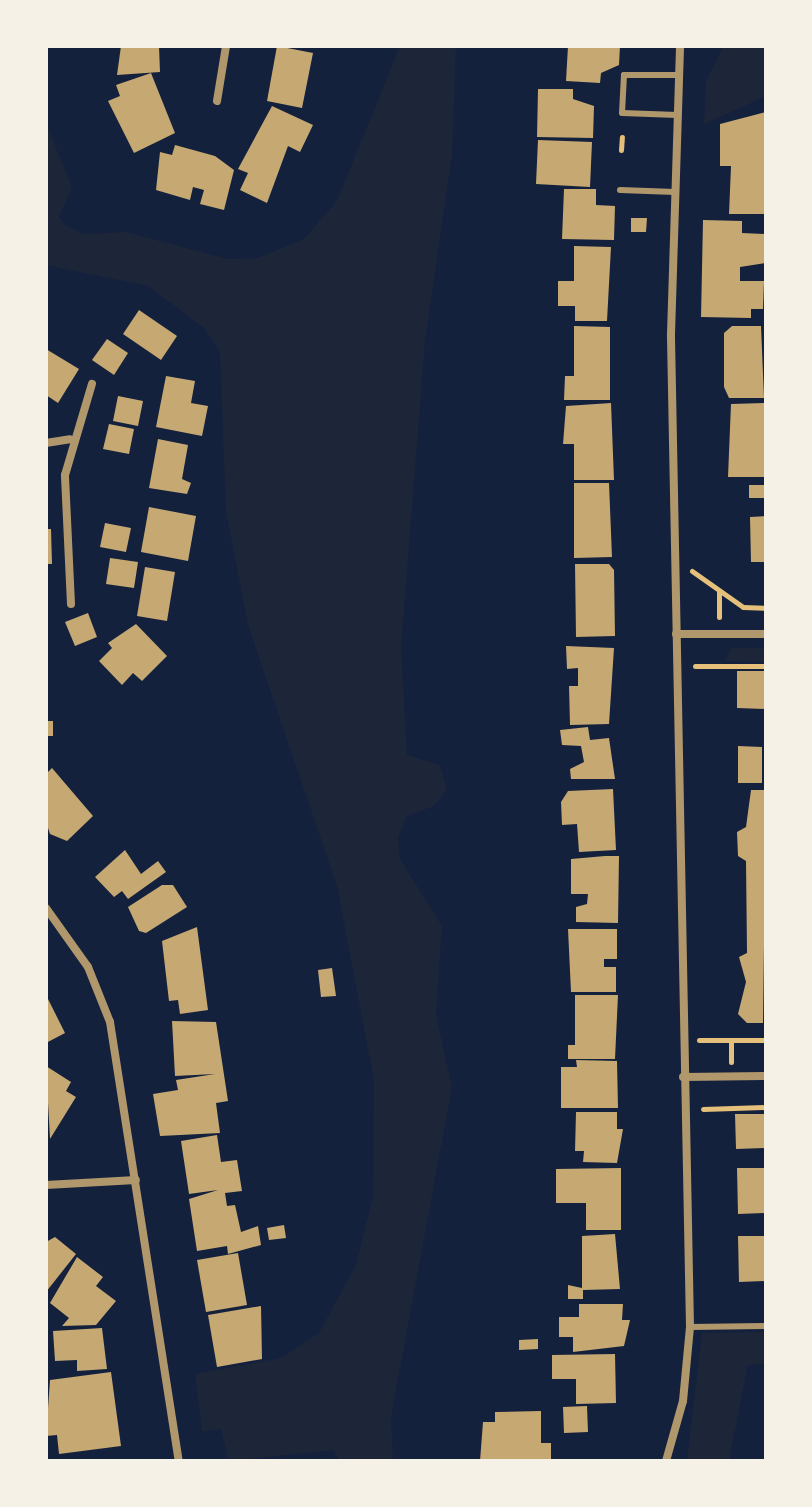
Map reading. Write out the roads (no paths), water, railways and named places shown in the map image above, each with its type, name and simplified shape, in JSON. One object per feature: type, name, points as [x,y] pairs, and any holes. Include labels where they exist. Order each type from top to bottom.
[{"type":"street","points":[[217,101],[226,46]]},
{"type":"street","points":[[666,1461],[683,1401],[690,1327],[674,559],[675,192],[680,46]]},
{"type":"street","points":[[71,604],[63,527],[70,439],[92,384]]},
{"type":"street","points":[[48,442],[70,439]]},
{"type":"street","points":[[676,634],[766,634]]},
{"type":"street","points":[[46,908],[88,967],[105,1007],[136,1180],[179,1461]]},
{"type":"street","points":[[683,1077],[766,1076]]},
{"type":"street","points":[[46,1185],[136,1180]]},
{"type":"lane","points":[[677,115],[622,113],[624,75],[678,75]]},
{"type":"lane","points":[[620,190],[675,192]]},
{"type":"lane","points":[[690,1327],[766,1326]]}]
